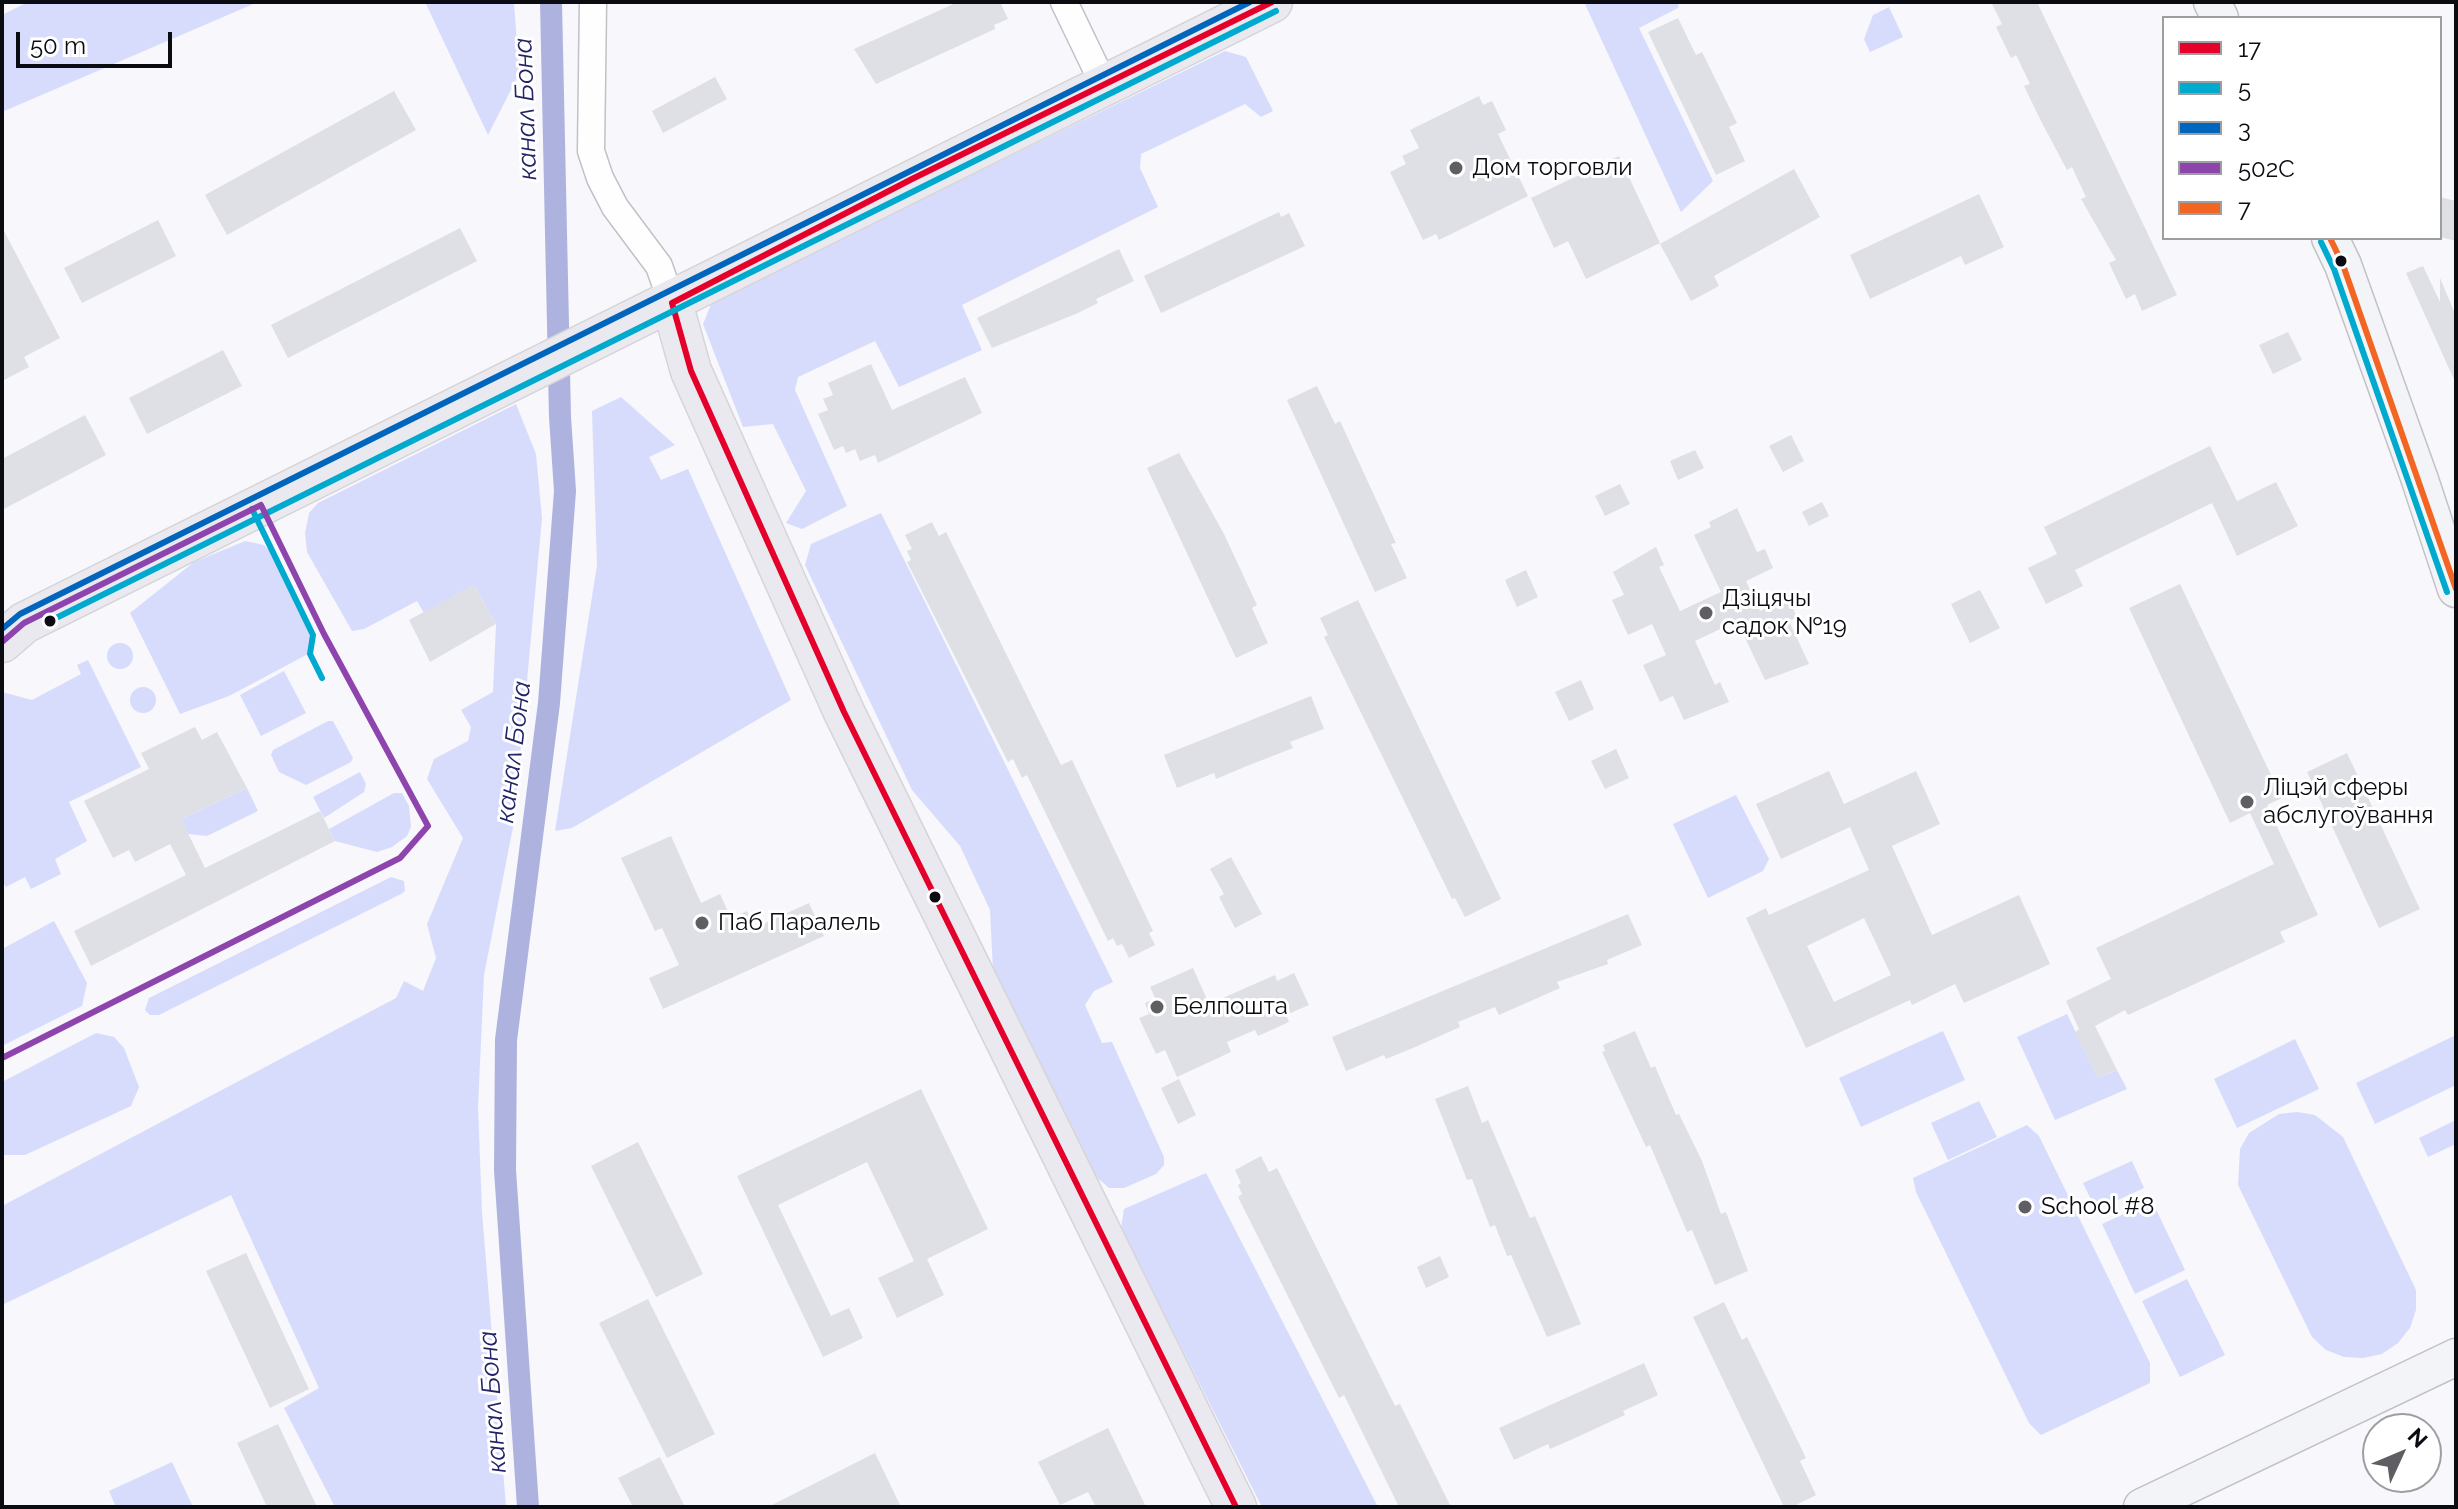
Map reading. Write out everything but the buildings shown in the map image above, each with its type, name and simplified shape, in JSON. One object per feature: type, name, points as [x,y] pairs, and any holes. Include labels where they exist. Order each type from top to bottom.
[{"type":"main road","points":[[9,631],[1272,2]]},
{"type":"main road","points":[[672,303],[691,371],[844,712],[1236,1507]]},
{"type":"street","points":[[593,2],[591,151],[615,207],[659,266],[672,303]]},
{"type":"street","points":[[1064,2],[1104,85]]},
{"type":"street","points":[[2331,240],[2343,265],[2410,452],[2456,589]]},
{"type":"street","points":[[2142,1507],[2456,1357]]},
{"type":"shaded area","points":[[28,2],[258,2],[2,112],[2,15]]},
{"type":"shaded area","points":[[425,2],[514,2],[519,74],[488,135]]},
{"type":"shaded area","points":[[1584,2],[1679,2],[1678,8],[1639,28],[1713,181],[1681,212]]},
{"type":"shaded area","points":[[1889,7],[1903,37],[1870,52],[1864,39],[1873,15]]},
{"type":"shaded area","points":[[1225,51],[1246,57],[1273,111],[1261,117],[1245,104],[1141,154],[1140,168],[1158,207],[962,305],[982,350],[899,387],[875,341],[798,377],[795,390],[847,506],[802,529],[786,523],[806,491],[773,424],[743,427],[703,324],[712,302]]},
{"type":"shaded area","points":[[621,397],[675,445],[649,457],[661,480],[688,469],[791,700],[572,828],[555,831],[597,565],[592,411]]},
{"type":"shaded area","points":[[516,404],[536,454],[542,518],[514,822],[484,975],[478,1107],[482,1212],[506,1507],[335,1507],[284,1408],[319,1388],[231,1195],[2,1305],[2,1206],[396,998],[404,981],[423,991],[436,958],[427,924],[463,838],[427,779],[434,759],[468,741],[471,727],[461,710],[493,692],[496,624],[474,585],[424,613],[417,601],[364,629],[352,631],[307,552],[305,533],[309,513],[318,503]]},
{"type":"shaded area","points":[[881,513],[1113,982],[1094,991],[1085,1005],[1102,1043],[1112,1042],[1164,1157],[1164,1165],[1156,1174],[1124,1188],[1109,1188],[1095,1176],[993,971],[990,910],[960,846],[912,790],[805,565],[811,544]]},
{"type":"shaded area","points":[[245,541],[264,545],[273,554],[312,635],[308,654],[229,696],[180,714],[130,613],[194,562]]},
{"type":"shaded area","points":[[120,643],[129,647],[133,656],[129,665],[120,669],[111,665],[107,656],[111,647]]},
{"type":"shaded area","points":[[88,660],[141,767],[69,802],[87,841],[55,859],[61,874],[31,889],[25,877],[6,887],[2,881],[2,692],[32,700],[81,674],[77,665]]},
{"type":"shaded area","points":[[284,671],[306,713],[261,736],[240,695]]},
{"type":"shaded area","points":[[143,687],[152,691],[156,700],[152,709],[143,713],[134,709],[130,700],[134,691]]},
{"type":"shaded area","points":[[333,721],[353,758],[351,762],[306,785],[279,772],[271,755],[273,750]]},
{"type":"shaded area","points":[[360,772],[366,784],[364,792],[324,818],[313,797]]},
{"type":"shaded area","points":[[247,788],[258,811],[207,836],[188,834],[181,819]]},
{"type":"shaded area","points":[[394,793],[402,793],[409,806],[411,827],[407,836],[392,847],[377,852],[335,841],[329,829]]},
{"type":"shaded area","points":[[1736,795],[1769,859],[1763,871],[1708,898],[1673,824]]},
{"type":"shaded area","points":[[391,877],[404,881],[405,891],[159,1015],[150,1015],[145,1010],[149,998]]},
{"type":"shaded area","points":[[54,921],[87,983],[82,1006],[2,1046],[2,949]]},
{"type":"shaded area","points":[[2067,1014],[2098,1078],[2117,1070],[2127,1089],[2055,1120],[2017,1037]]},
{"type":"shaded area","points":[[1943,1031],[1965,1080],[1861,1127],[1839,1078]]},
{"type":"shaded area","points":[[96,1033],[114,1037],[124,1048],[139,1087],[131,1106],[25,1155],[2,1155],[2,1082]]},
{"type":"shaded area","points":[[2456,1035],[2456,1085],[2375,1124],[2356,1083]]},
{"type":"shaded area","points":[[2295,1039],[2319,1089],[2237,1128],[2214,1079]]},
{"type":"shaded area","points":[[1979,1101],[1997,1137],[1948,1160],[1931,1123]]},
{"type":"shaded area","points":[[2297,1112],[2315,1115],[2343,1137],[2416,1290],[2416,1310],[2410,1328],[2398,1343],[2382,1354],[2363,1358],[2344,1357],[2326,1350],[2312,1337],[2238,1185],[2240,1149],[2249,1133],[2279,1114]]},
{"type":"shaded area","points":[[2456,1120],[2456,1144],[2428,1157],[2419,1138]]},
{"type":"shaded area","points":[[2027,1125],[2039,1136],[2150,1363],[2150,1383],[2041,1435],[2029,1423],[1916,1192],[1913,1178]]},
{"type":"shaded area","points":[[2132,1161],[2144,1188],[2096,1210],[2083,1183]]},
{"type":"shaded area","points":[[1206,1173],[1378,1507],[1262,1507],[1121,1228],[1124,1209]]},
{"type":"shaded area","points":[[2152,1201],[2185,1270],[2135,1294],[2102,1224]]},
{"type":"shaded area","points":[[2187,1279],[2225,1355],[2180,1377],[2142,1301]]},
{"type":"shaded area","points":[[172,1462],[193,1507],[116,1507],[109,1491]]},
{"type":"waterway","name":"канал Бона","points":[[528,1507],[505,1170],[506,1040],[549,703],[565,491],[560,417],[551,2]]},
{"type":"transit line","name":"3","points":[[2,629],[20,614],[1250,2]]},
{"type":"transit line","name":"17","points":[[672,303],[912,179],[1272,2]]},
{"type":"transit line","name":"5","points":[[50,621],[1276,11]]},
{"type":"transit line","name":"7","points":[[2331,240],[2343,265],[2456,589]]},
{"type":"transit line","name":"5","points":[[2321,242],[2334,269],[2447,592]]},
{"type":"transit line","name":"17","points":[[672,303],[691,371],[844,712],[1236,1507]]},
{"type":"transit line","name":"502С","points":[[261,505],[324,634],[428,826]]},
{"type":"transit line","name":"502С","points":[[2,642],[24,623],[261,505]]},
{"type":"transit line","name":"5","points":[[252,509],[313,635],[310,654],[322,678]]},
{"type":"transit line","name":"502С","points":[[2,1058],[400,858],[428,826]]},
{"type":"place","name":"Дом торговли","points":[[1456,168]]},
{"type":"place","name":"Дзіцячы садок №19","points":[[1706,613]]},
{"type":"place","name":"Ліцэй сферы абслугоўвання","points":[[2247,802]]},
{"type":"place","name":"Паб Паралель","points":[[702,923]]},
{"type":"place","name":"Белпошта","points":[[1157,1007]]},
{"type":"place","name":"School #8","points":[[2025,1207]]}]
